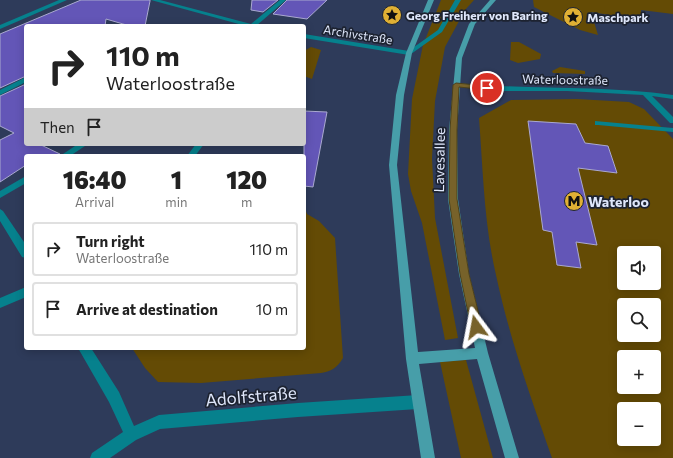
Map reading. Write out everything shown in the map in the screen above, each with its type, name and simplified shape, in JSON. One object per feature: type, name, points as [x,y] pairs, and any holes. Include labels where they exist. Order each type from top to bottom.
[{"type":"main road","points":[[428,458],[412,359],[393,165],[400,95],[409,53],[431,0]]},
{"type":"main road","points":[[478,16],[484,0]]},
{"type":"main road","points":[[478,16],[493,0]]},
{"type":"main road","name":"Lavesallee","points":[[478,16],[465,39],[459,58],[453,130],[453,199],[464,274],[482,353],[512,458]]},
{"type":"main road","points":[[412,359],[482,353]]},
{"type":"street","points":[[0,27],[64,0]]},
{"type":"street","points":[[154,0],[245,24]]},
{"type":"street","points":[[255,24],[284,0]]},
{"type":"street","points":[[409,53],[440,31],[458,0]]},
{"type":"street","points":[[7,19],[14,21]]},
{"type":"street","name":"Archivstraße","points":[[306,36],[409,53]]},
{"type":"street","points":[[0,93],[24,80]]},
{"type":"street","name":"Waterloostraße","points":[[456,85],[499,89],[567,89],[673,96]]},
{"type":"street","points":[[645,93],[673,121]]},
{"type":"street","points":[[598,123],[673,130]]},
{"type":"street","points":[[67,154],[81,146]]},
{"type":"street","points":[[0,195],[24,180]]},
{"type":"street","points":[[0,213],[24,251]]},
{"type":"street","points":[[0,303],[24,293]]},
{"type":"street","points":[[85,350],[114,397],[131,435]]},
{"type":"street","name":"Adolfstraße","points":[[97,458],[131,435],[159,422],[298,410],[418,402]]},
{"type":"shaded area","points":[[441,0],[474,0],[465,10],[445,47],[435,101],[432,158],[435,218],[458,338],[445,340],[422,223],[411,191],[408,174],[412,99],[423,45]]},
{"type":"shaded area","name":"Maschpark","points":[[533,0],[673,0],[673,14],[641,10],[642,20],[591,12],[598,35],[580,30],[534,7]]},
{"type":"shaded area","points":[[511,42],[519,42],[541,54],[540,59],[518,63],[510,60]]},
{"type":"shaded area","points":[[311,47],[321,50],[312,79],[306,77],[306,50]]},
{"type":"shaded area","points":[[560,67],[585,71],[585,74],[553,73],[552,71]]},
{"type":"shaded area","points":[[577,99],[629,102],[644,109],[673,139],[673,458],[552,458],[521,367],[501,298],[492,256],[486,217],[479,118],[511,100]]},
{"type":"shaded area","points":[[306,211],[307,214],[319,221],[335,238],[343,358],[336,367],[321,373],[201,383],[158,382],[145,368],[133,350],[306,350]]},
{"type":"shaded area","points":[[466,360],[493,458],[461,458],[440,362]]},
{"type":"building","points":[[81,0],[150,0],[145,24],[123,24],[106,19],[105,24],[24,24],[24,77],[0,88],[0,34]]},
{"type":"building","points":[[252,0],[278,0],[263,12],[251,10]]},
{"type":"building","points":[[287,0],[327,0],[307,19],[273,14]]},
{"type":"building","points":[[24,85],[24,146],[43,146],[60,154],[24,154],[24,166],[0,182],[0,140],[14,133],[0,126],[0,96]]},
{"type":"building","points":[[306,111],[327,112],[313,187],[306,186],[306,154],[304,154],[304,146],[306,146]]},
{"type":"building","points":[[528,121],[576,124],[585,143],[608,146],[617,173],[578,168],[597,245],[576,242],[581,268],[557,265],[552,232],[543,230]]},
{"type":"place","name":"Georg Freiherr von Baring","points":[[392,15]]},
{"type":"place","name":"Maschpark","points":[[573,17]]},
{"type":"place","name":"Waterloo","points":[[574,201]]},
{"type":"route","points":[[476,327],[464,274],[453,199],[453,130],[456,85],[487,88]]}]
